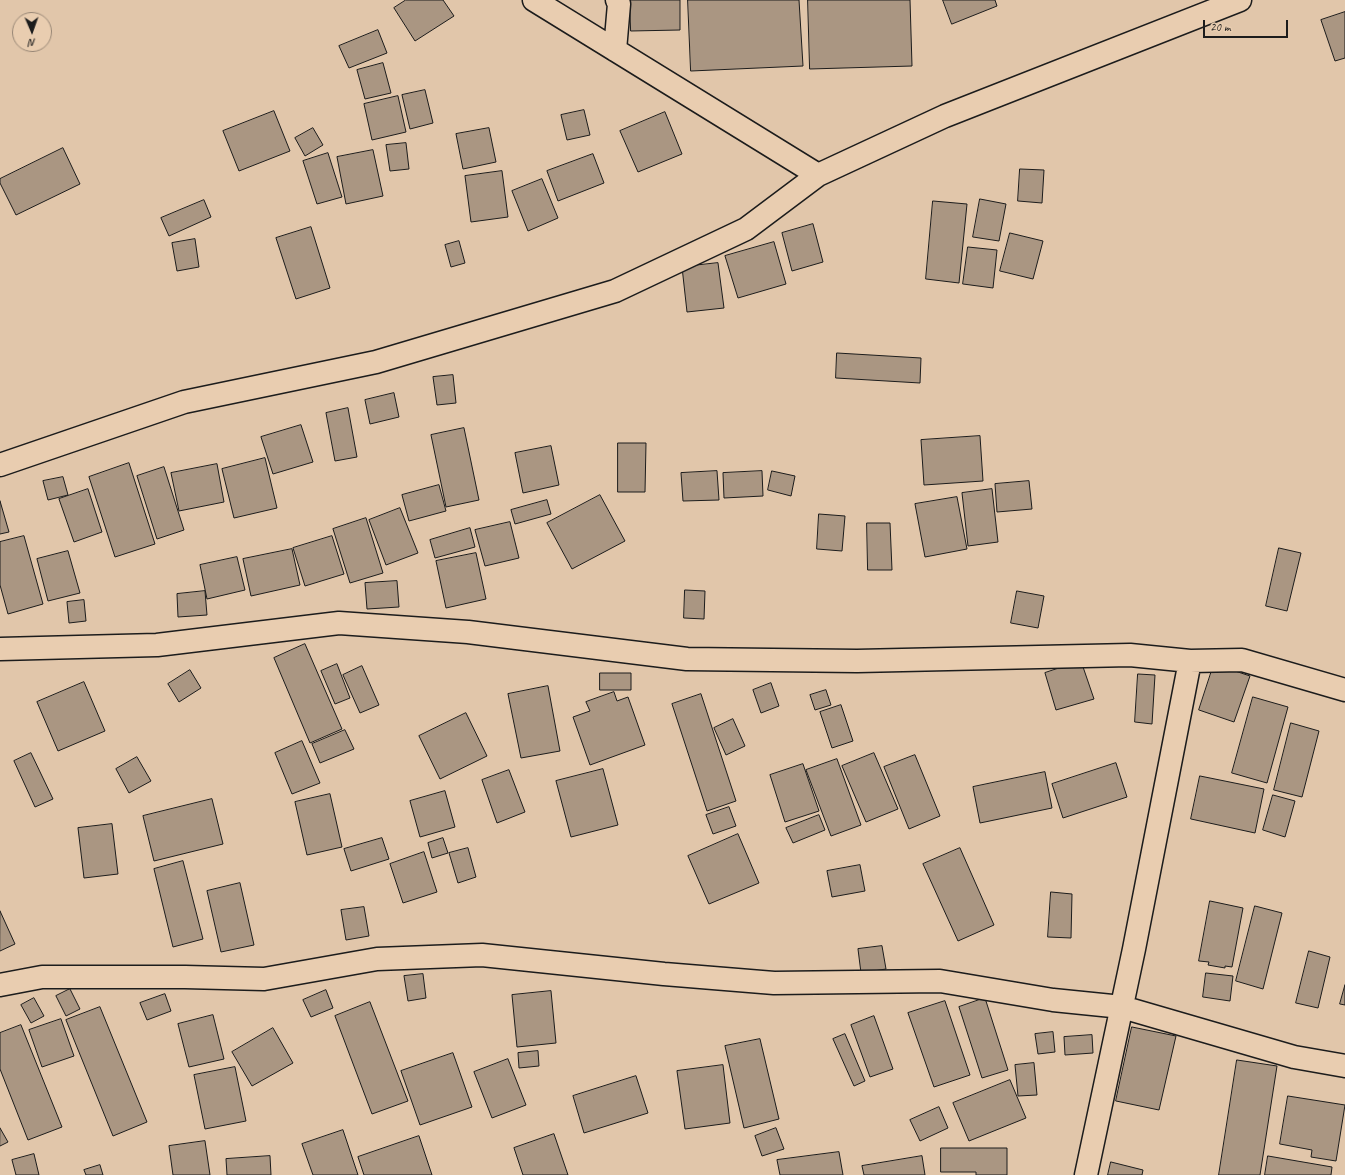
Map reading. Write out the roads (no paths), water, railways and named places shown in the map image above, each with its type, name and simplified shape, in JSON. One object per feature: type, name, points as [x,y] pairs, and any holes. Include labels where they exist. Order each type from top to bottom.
[{"type":"street","points":[[534,0],[818,175]]},
{"type":"street","points":[[615,50],[619,4],[617,0]]},
{"type":"street","points":[[0,465],[184,402],[376,362],[614,291],[746,229],[818,175],[945,116],[1240,0]]},
{"type":"street","points":[[0,649],[157,645],[339,622],[468,632],[687,659],[857,661],[1130,655],[1190,661],[1242,660],[1345,690]]},
{"type":"street","points":[[1086,1175],[1122,1007],[1190,661]]},
{"type":"street","points":[[0,985],[42,977],[264,978],[377,959],[482,956],[774,983],[940,981],[1052,1000],[1122,1007],[1294,1057],[1345,1066]]}]
